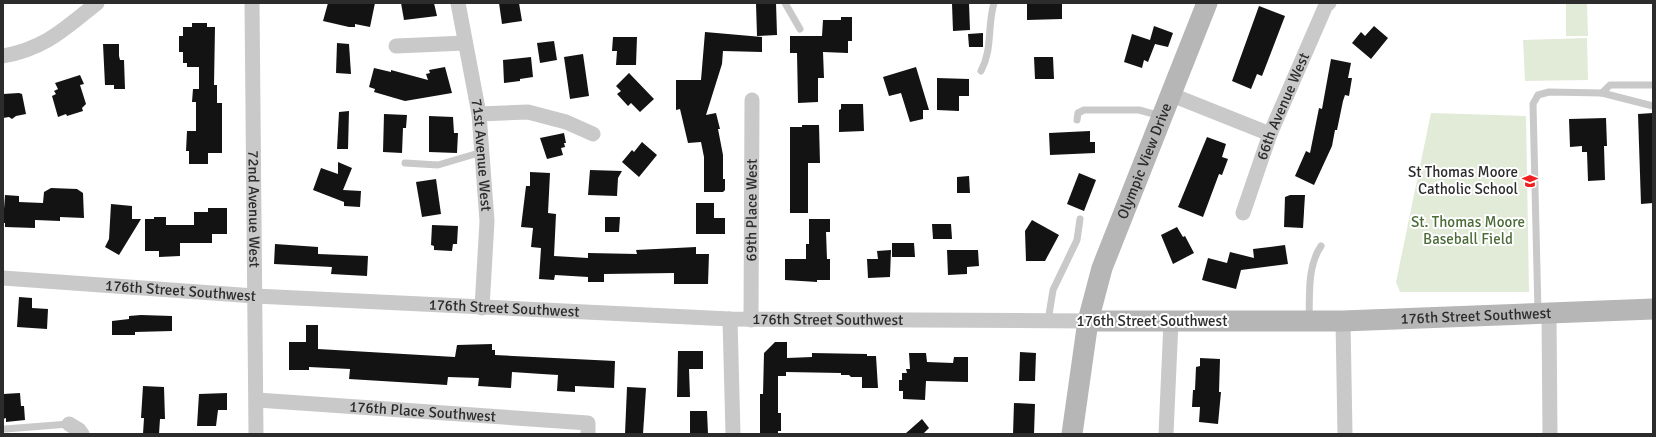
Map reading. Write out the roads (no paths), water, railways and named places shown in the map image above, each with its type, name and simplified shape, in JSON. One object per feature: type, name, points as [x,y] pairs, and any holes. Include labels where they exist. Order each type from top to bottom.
[{"type":"street","points":[[3,56],[24,52],[53,38],[97,3]]},
{"type":"street","name":"71st Avenue West","points":[[458,3],[479,114],[482,152],[487,221],[482,308]]},
{"type":"street","name":"Olympic View Drive","points":[[1072,434],[1088,321],[1102,268],[1172,95],[1207,3]]},
{"type":"street","name":"66th Avenue West","points":[[1243,213],[1270,134],[1328,3]]},
{"type":"street","name":"72nd Avenue West","points":[[253,6],[257,400],[256,434]]},
{"type":"street","points":[[396,46],[466,43]]},
{"type":"street","points":[[1172,95],[1270,134]]},
{"type":"street","name":"69th Place West","points":[[751,320],[752,100]]},
{"type":"street","points":[[479,114],[528,112],[566,122],[593,134]]},
{"type":"street","name":"176th Street Southwest","points":[[3,278],[255,296],[730,320],[1343,321],[1653,309]]},
{"type":"street","points":[[1543,314],[1550,434]]},
{"type":"street","points":[[730,320],[733,434]]},
{"type":"street","points":[[1166,434],[1171,321]]},
{"type":"street","points":[[1343,321],[1345,434]]},
{"type":"street","name":"176th Place Southwest","points":[[257,400],[588,428]]},
{"type":"street","points":[[69,424],[79,430],[82,434]]},
{"type":"lane","points":[[785,3],[800,29]]},
{"type":"lane","points":[[981,71],[989,49],[989,22],[994,3]]},
{"type":"lane","points":[[1602,93],[1610,86],[1653,85]]},
{"type":"lane","points":[[1543,314],[1533,104],[1538,95],[1549,92],[1602,93],[1632,102],[1653,106]]},
{"type":"lane","points":[[1077,120],[1078,113],[1084,110],[1139,110],[1163,116]]},
{"type":"lane","points":[[405,163],[438,164],[482,152]]},
{"type":"lane","points":[[1048,321],[1053,290],[1077,240],[1080,219]]},
{"type":"lane","points":[[1309,321],[1311,266],[1314,257],[1321,246]]},
{"type":"lane","points":[[6,429],[69,424]]},
{"type":"place","name":"St Thomas Moore Catholic School","points":[[1530,181]]},
{"type":"park label","name":"St. Thomas Moore Baseball Field","points":[[1468,230]]}]
